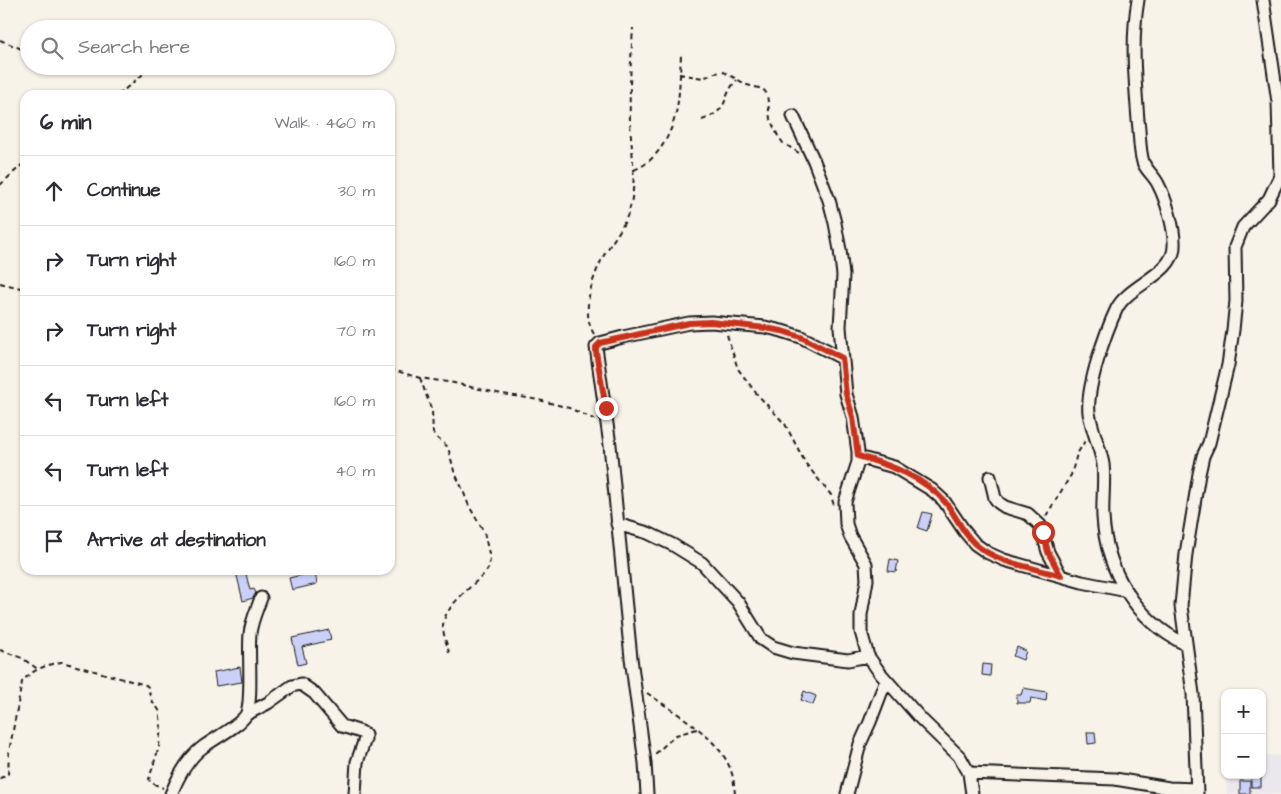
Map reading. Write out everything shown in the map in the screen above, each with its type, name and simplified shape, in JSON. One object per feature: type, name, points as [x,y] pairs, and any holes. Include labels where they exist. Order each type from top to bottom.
[{"type":"street","points":[[1138,0],[1134,18],[1134,74],[1140,145],[1143,162],[1162,194],[1172,229],[1174,246],[1172,258],[1166,265],[1128,295],[1118,306],[1104,341],[1094,375],[1089,411],[1103,464],[1103,518],[1107,542],[1117,577],[1138,608],[1170,637],[1185,644]]},
{"type":"street","points":[[969,773],[1115,779],[1197,792],[1193,694],[1181,606],[1186,554],[1203,456],[1209,443],[1228,365],[1236,301],[1235,247],[1243,227],[1270,199],[1280,176],[1278,102],[1263,0]]},
{"type":"street","points":[[1271,58],[1281,72]]},
{"type":"street","points":[[793,116],[815,163],[833,215],[840,250],[843,274],[840,327],[842,358],[846,394],[853,417],[858,456],[845,502],[846,524],[850,536],[866,564],[866,592],[861,615],[861,632],[868,656],[886,680],[921,719],[960,757],[969,773],[972,794]]},
{"type":"street","points":[[647,794],[634,686],[608,426],[596,347],[600,343],[689,323],[723,323],[782,331],[801,337],[842,358]]},
{"type":"street","points":[[858,456],[894,467],[932,490],[944,502],[964,532],[975,544],[988,553],[1082,582],[1127,591]]},
{"type":"street","points":[[990,477],[995,498],[999,503],[1005,507],[1028,514],[1040,525],[1048,552],[1061,576]]},
{"type":"street","points":[[617,524],[648,532],[702,563],[738,602],[761,639],[773,647],[793,653],[848,660],[868,656]]},
{"type":"street","points":[[247,714],[250,684],[250,634],[261,598]]},
{"type":"street","points":[[847,794],[860,744],[886,680]]},
{"type":"street","points":[[172,793],[187,764],[202,748],[247,714],[268,704],[295,685],[301,684],[310,689],[342,726],[365,734],[365,740],[357,762],[355,794]]},
{"type":"path","points":[[600,343],[592,331],[588,317],[588,298],[601,260],[620,232],[629,212],[632,197],[634,170],[630,119],[633,28]]},
{"type":"path","points":[[0,40],[20,48]]},
{"type":"path","points":[[634,170],[647,164],[656,156],[676,115],[679,99],[681,55]]},
{"type":"path","points":[[679,74],[703,78],[715,73],[724,72],[747,85],[766,91],[770,119],[778,136],[792,149],[815,163]]},
{"type":"path","points":[[124,90],[142,75]]},
{"type":"path","points":[[702,120],[722,109],[730,89],[737,80]]},
{"type":"path","points":[[0,185],[20,167]]},
{"type":"path","points":[[0,283],[20,288]]},
{"type":"path","points":[[723,323],[738,370],[756,393],[785,424],[806,464],[831,495],[834,508]]},
{"type":"path","points":[[395,370],[420,378],[539,400],[569,408],[608,426]]},
{"type":"path","points":[[420,378],[432,411],[433,433],[449,449],[454,471],[469,506],[484,532],[490,558],[489,567],[486,572],[454,603],[445,618],[443,627],[449,653]]},
{"type":"path","points":[[1040,525],[1071,475],[1077,454],[1093,432]]},
{"type":"path","points":[[0,650],[22,658],[39,670]]},
{"type":"path","points":[[0,778],[8,776],[8,758],[21,685],[26,677],[39,670],[53,664],[65,663],[147,686],[152,700],[159,710],[161,724],[159,747],[149,780],[153,784],[172,793]]},
{"type":"path","points":[[634,686],[646,692],[697,729],[715,745],[731,771],[735,794]]},
{"type":"path","points":[[645,768],[658,751],[676,735],[697,729]]},
{"type":"shaded area","points":[[1266,755],[1281,756],[1281,794],[1227,794],[1226,779],[1266,779]]},
{"type":"building","points":[[923,512],[932,514],[927,531],[918,528]]},
{"type":"building","points":[[890,559],[898,561],[896,572],[888,571]]},
{"type":"building","points":[[237,575],[246,575],[250,590],[254,589],[256,593],[253,598],[243,601]]},
{"type":"building","points":[[302,575],[316,575],[317,584],[292,590],[289,578]]},
{"type":"building","points":[[329,630],[331,640],[302,647],[306,663],[298,665],[292,638]]},
{"type":"building","points":[[1017,647],[1026,651],[1023,660],[1013,656]]},
{"type":"building","points":[[983,664],[991,665],[990,676],[982,675]]},
{"type":"building","points":[[240,667],[242,682],[216,686],[214,672]]},
{"type":"building","points":[[1023,688],[1047,692],[1046,701],[1031,698],[1030,703],[1017,703],[1017,695],[1021,695]]},
{"type":"building","points":[[804,691],[816,696],[813,705],[801,700]]},
{"type":"building","points":[[1087,732],[1095,732],[1096,743],[1088,744]]},
{"type":"building","points":[[1251,779],[1261,779],[1261,787],[1251,787]]},
{"type":"building","points":[[1240,781],[1250,781],[1250,794],[1240,794]]},
{"type":"route","points":[[606,408],[596,352],[596,347],[600,343],[689,323],[723,323],[782,331],[801,337],[842,358],[846,394],[853,417],[858,456],[894,467],[932,490],[955,516],[964,532],[975,544],[988,553],[1026,567],[1061,576],[1048,552],[1043,532]]}]
